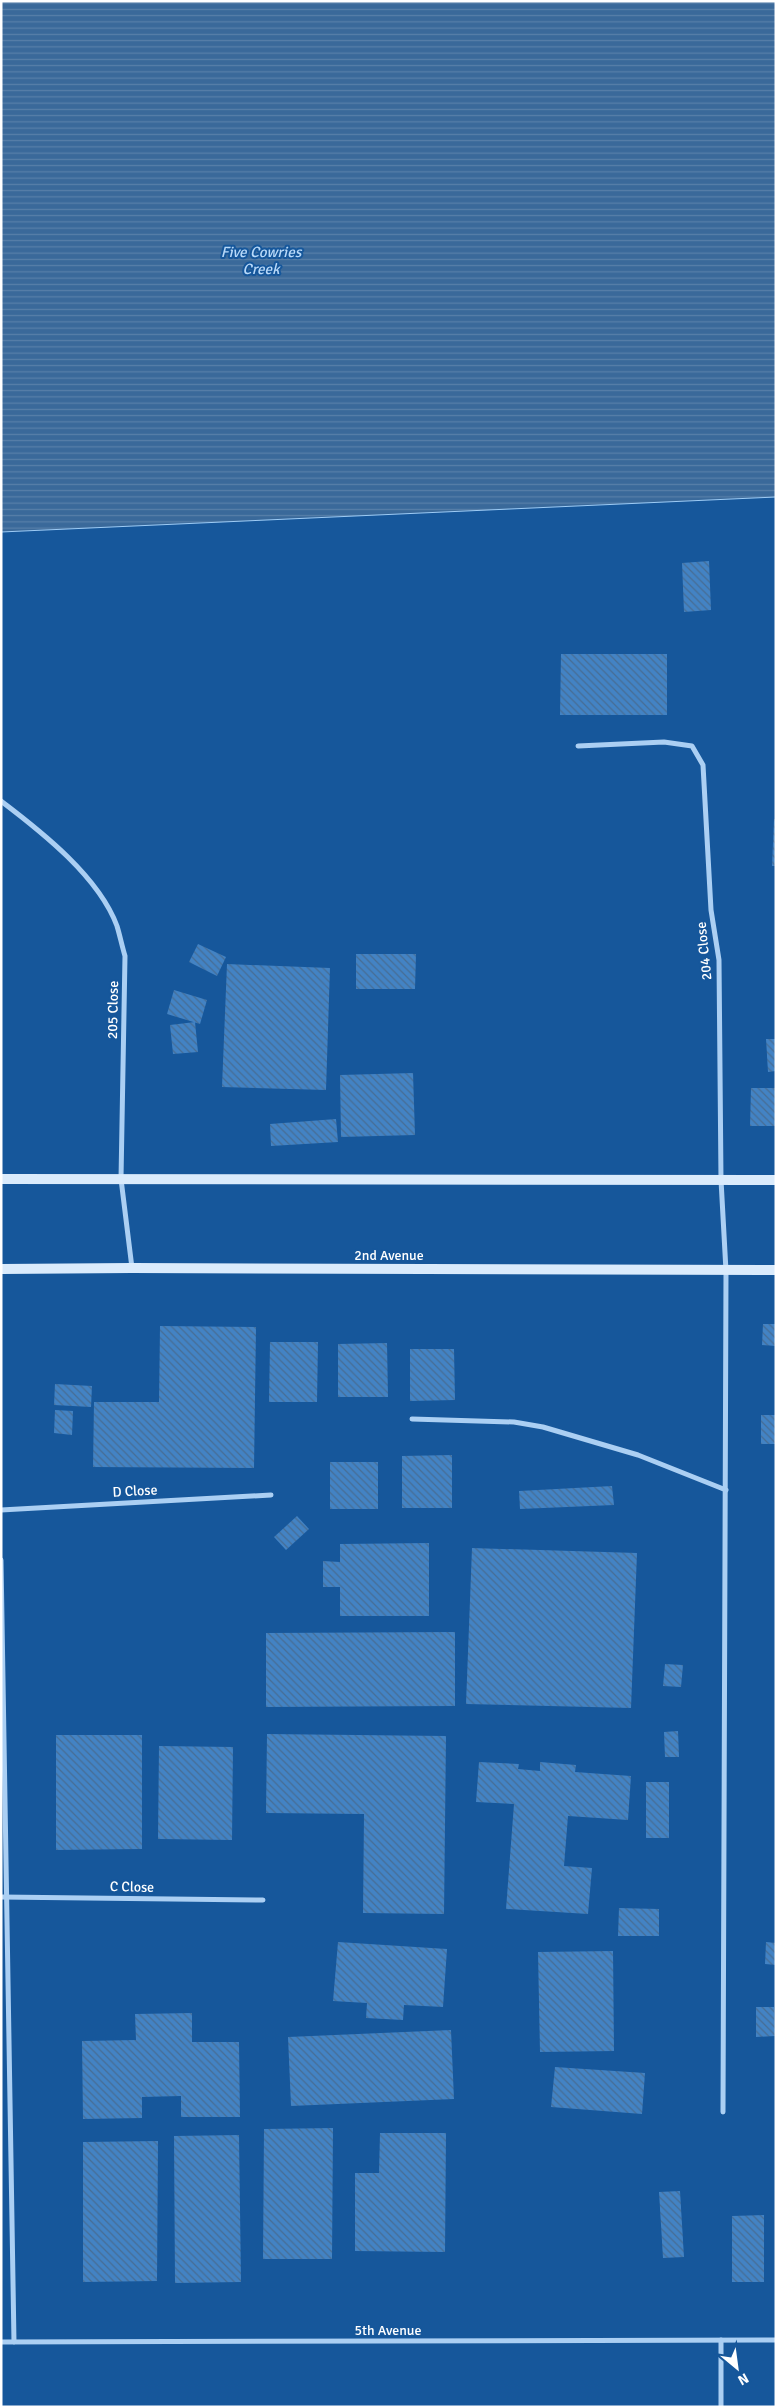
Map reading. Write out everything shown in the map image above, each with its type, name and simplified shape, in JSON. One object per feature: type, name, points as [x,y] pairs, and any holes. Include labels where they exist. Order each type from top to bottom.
[{"type":"street","name":"204 Close","points":[[578,746],[664,742],[692,746],[703,765],[711,910],[719,960],[721,1180],[726,1271],[724,2112]]},
{"type":"street","name":"205 Close","points":[[1,801],[39,830],[78,869],[101,896],[116,925],[125,956],[122,1179],[132,1268]]},
{"type":"street","points":[[1,1179],[776,1180]]},
{"type":"street","name":"2nd Avenue","points":[[1,1269],[776,1270]]},
{"type":"street","points":[[412,1419],[514,1422],[543,1427],[638,1455],[726,1490]]},
{"type":"street","name":"D Close","points":[[1,1510],[271,1495]]},
{"type":"street","points":[[1,1560],[3,1897],[14,2342]]},
{"type":"street","name":"C Close","points":[[3,1897],[264,1900]]},
{"type":"street","points":[[721,2340],[721,2407]]},
{"type":"street","name":"5th Avenue","points":[[1,2342],[776,2340]]},
{"type":"water","name":"Five Cowries Creek","points":[[1,1],[776,1],[776,497],[1,532]]},
{"type":"building","points":[[709,561],[711,610],[684,612],[682,563]]},
{"type":"building","points":[[561,654],[667,654],[667,715],[560,715]]},
{"type":"building","points":[[774,819],[776,819],[776,866],[772,866]]},
{"type":"building","points":[[198,944],[226,957],[217,976],[189,962]]},
{"type":"building","points":[[356,954],[416,954],[415,989],[356,989]]},
{"type":"building","points":[[227,964],[330,968],[326,1090],[222,1087]]},
{"type":"building","points":[[174,990],[207,1000],[200,1024],[167,1014]]},
{"type":"building","points":[[195,1022],[198,1052],[173,1054],[170,1025]]},
{"type":"building","points":[[766,1039],[776,1039],[776,1071],[768,1072]]},
{"type":"building","points":[[413,1073],[415,1135],[341,1137],[340,1075]]},
{"type":"building","points":[[751,1088],[776,1088],[776,1126],[750,1126]]},
{"type":"building","points":[[336,1119],[338,1142],[271,1146],[270,1124]]},
{"type":"building","points":[[763,1324],[776,1324],[776,1346],[762,1345]]},
{"type":"building","points":[[160,1326],[256,1327],[254,1468],[93,1467],[94,1402],[159,1402]]},
{"type":"building","points":[[270,1342],[318,1342],[317,1402],[269,1402]]},
{"type":"building","points":[[387,1343],[388,1397],[338,1397],[338,1344]]},
{"type":"building","points":[[410,1349],[454,1349],[455,1400],[410,1401]]},
{"type":"building","points":[[55,1384],[92,1386],[91,1407],[54,1405]]},
{"type":"building","points":[[55,1410],[73,1411],[72,1435],[54,1433]]},
{"type":"building","points":[[761,1415],[776,1415],[776,1444],[761,1444]]},
{"type":"building","points":[[452,1455],[452,1508],[402,1508],[402,1456]]},
{"type":"building","points":[[330,1462],[378,1462],[378,1509],[330,1509]]},
{"type":"building","points":[[612,1486],[614,1505],[520,1509],[519,1491]]},
{"type":"building","points":[[297,1516],[309,1529],[286,1550],[274,1537]]},
{"type":"building","points":[[429,1543],[429,1616],[340,1616],[340,1587],[323,1587],[323,1561],[340,1562],[340,1544]]},
{"type":"building","points":[[472,1548],[637,1553],[631,1708],[466,1704]]},
{"type":"building","points":[[455,1632],[455,1706],[266,1707],[266,1633]]},
{"type":"building","points":[[665,1664],[683,1665],[681,1687],[663,1686]]},
{"type":"building","points":[[678,1731],[679,1757],[665,1757],[664,1732]]},
{"type":"building","points":[[267,1734],[446,1736],[444,1914],[363,1913],[364,1814],[266,1813]]},
{"type":"building","points":[[56,1735],[142,1735],[142,1849],[56,1850]]},
{"type":"building","points":[[159,1746],[233,1747],[232,1840],[158,1839]]},
{"type":"building","points":[[479,1762],[519,1764],[518,1769],[540,1771],[540,1762],[576,1765],[575,1772],[631,1776],[628,1820],[568,1816],[564,1866],[592,1868],[588,1914],[506,1909],[514,1804],[476,1802]]},
{"type":"building","points":[[646,1782],[669,1782],[669,1838],[646,1838]]},
{"type":"building","points":[[619,1908],[659,1909],[659,1936],[618,1936]]},
{"type":"building","points":[[338,1942],[447,1949],[443,2007],[404,2005],[403,2020],[366,2018],[367,2003],[333,2001]]},
{"type":"building","points":[[766,1942],[776,1943],[776,1965],[765,1964]]},
{"type":"building","points":[[613,1951],[614,2051],[540,2052],[538,1952]]},
{"type":"building","points":[[756,2007],[774,2007],[775,2036],[756,2037]]},
{"type":"building","points":[[192,2013],[192,2042],[239,2042],[240,2117],[181,2117],[181,2096],[142,2097],[142,2118],[83,2119],[82,2041],[136,2040],[135,2014]]},
{"type":"building","points":[[451,2030],[454,2099],[291,2106],[288,2037]]},
{"type":"building","points":[[555,2067],[645,2073],[642,2114],[551,2107]]},
{"type":"building","points":[[333,2128],[332,2259],[263,2259],[264,2129]]},
{"type":"building","points":[[380,2133],[446,2133],[445,2252],[355,2251],[355,2173],[379,2173]]},
{"type":"building","points":[[239,2135],[241,2282],[175,2283],[174,2136]]},
{"type":"building","points":[[158,2141],[157,2281],[83,2282],[83,2142]]},
{"type":"building","points":[[680,2191],[684,2257],[663,2258],[659,2192]]},
{"type":"building","points":[[764,2215],[764,2282],[732,2282],[732,2216]]}]
